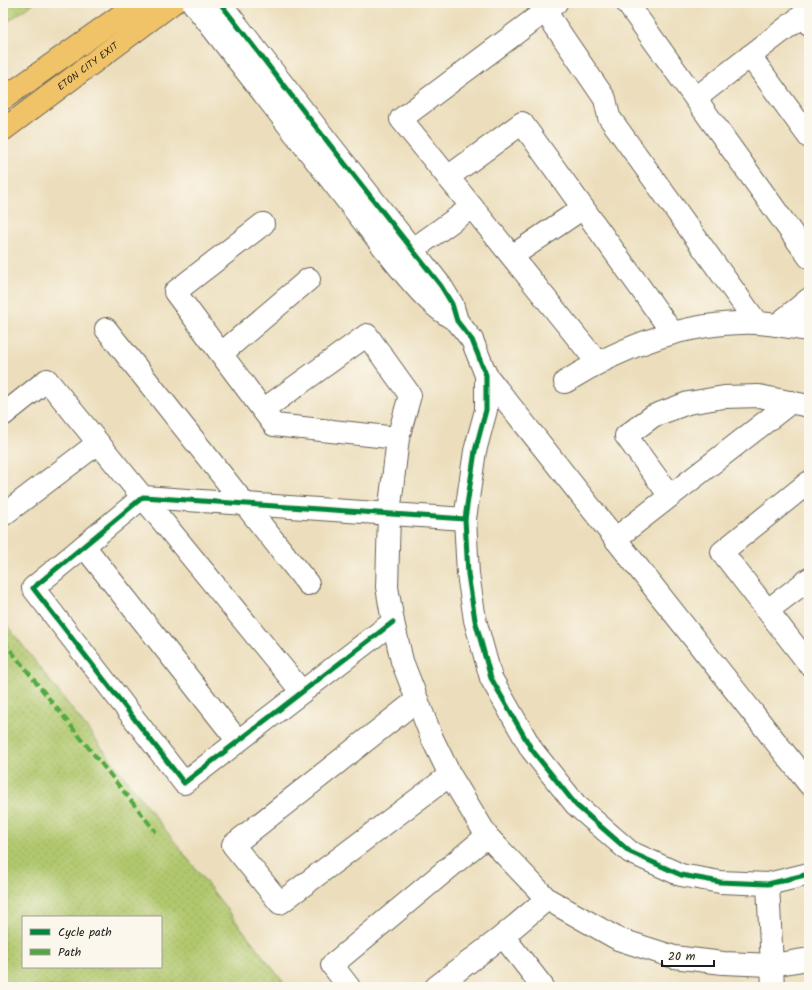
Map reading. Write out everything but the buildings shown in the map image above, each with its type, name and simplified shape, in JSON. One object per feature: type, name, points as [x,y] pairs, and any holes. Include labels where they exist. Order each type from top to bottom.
[{"type":"main road","points":[[3,100],[138,3]]},
{"type":"main road","name":"ETON CITY EXIT","points":[[3,130],[173,3]]},
{"type":"street","points":[[193,3],[395,262],[428,301],[442,313],[457,321]]},
{"type":"street","points":[[220,3],[304,114],[414,249],[441,286],[452,304],[457,321],[472,340],[486,376],[615,539],[806,775]]},
{"type":"street","points":[[627,3],[809,257]]},
{"type":"street","points":[[598,362],[401,119],[550,7],[605,99],[609,117],[767,324]]},
{"type":"street","points":[[696,98],[802,15],[809,24]]},
{"type":"street","points":[[750,56],[809,137]]},
{"type":"street","points":[[448,177],[522,123],[672,332]]},
{"type":"street","points":[[395,262],[472,207]]},
{"type":"street","points":[[512,256],[583,208]]},
{"type":"street","points":[[263,224],[175,292],[222,353],[274,425],[398,438]]},
{"type":"street","points":[[222,353],[309,279]]},
{"type":"street","points":[[767,324],[809,299]]},
{"type":"street","points":[[565,382],[598,362],[672,332],[715,325],[767,324],[809,330]]},
{"type":"street","points":[[106,330],[308,584]]},
{"type":"street","points":[[263,410],[367,335],[410,395],[398,438],[387,551],[387,587],[402,661],[432,738],[450,775],[487,836],[547,899],[618,938],[674,957],[772,965],[807,963]]},
{"type":"street","points":[[486,376],[486,410],[475,452],[465,519],[468,574],[475,620],[491,678],[532,750],[576,805],[630,852],[680,875],[720,882],[768,884],[809,874]]},
{"type":"street","points":[[3,415],[46,380],[302,692]]},
{"type":"street","points":[[670,496],[626,436],[653,416],[688,403],[724,397],[759,396],[800,404]]},
{"type":"street","points":[[615,539],[670,496],[800,404]]},
{"type":"street","points":[[3,515],[98,442]]},
{"type":"street","points":[[809,482],[722,552],[809,664]]},
{"type":"street","points":[[393,622],[184,783],[33,588],[143,497],[465,519]]},
{"type":"street","points":[[84,546],[238,741]]},
{"type":"street","points":[[768,610],[809,580]]},
{"type":"street","points":[[417,700],[234,845],[280,903],[450,775]]},
{"type":"street","points":[[349,987],[332,965],[487,836]]},
{"type":"street","points":[[768,884],[773,987]]},
{"type":"street","points":[[436,987],[503,936],[547,899]]},
{"type":"street","points":[[503,936],[544,987]]},
{"type":"green space","points":[[3,3],[34,3],[3,25]]},
{"type":"green space","points":[[3,620],[287,987],[3,987]]},
{"type":"marked path","points":[[3,641],[156,832]]},
{"type":"cycle path","points":[[220,3],[441,286],[452,304],[457,321],[472,340],[486,375],[486,410],[475,451],[465,519],[468,574],[475,620],[491,678],[532,750],[576,805],[630,852],[681,875],[720,882],[768,884],[809,874]]},
{"type":"cycle path","points":[[393,622],[184,783],[33,588],[143,497],[465,519]]}]
